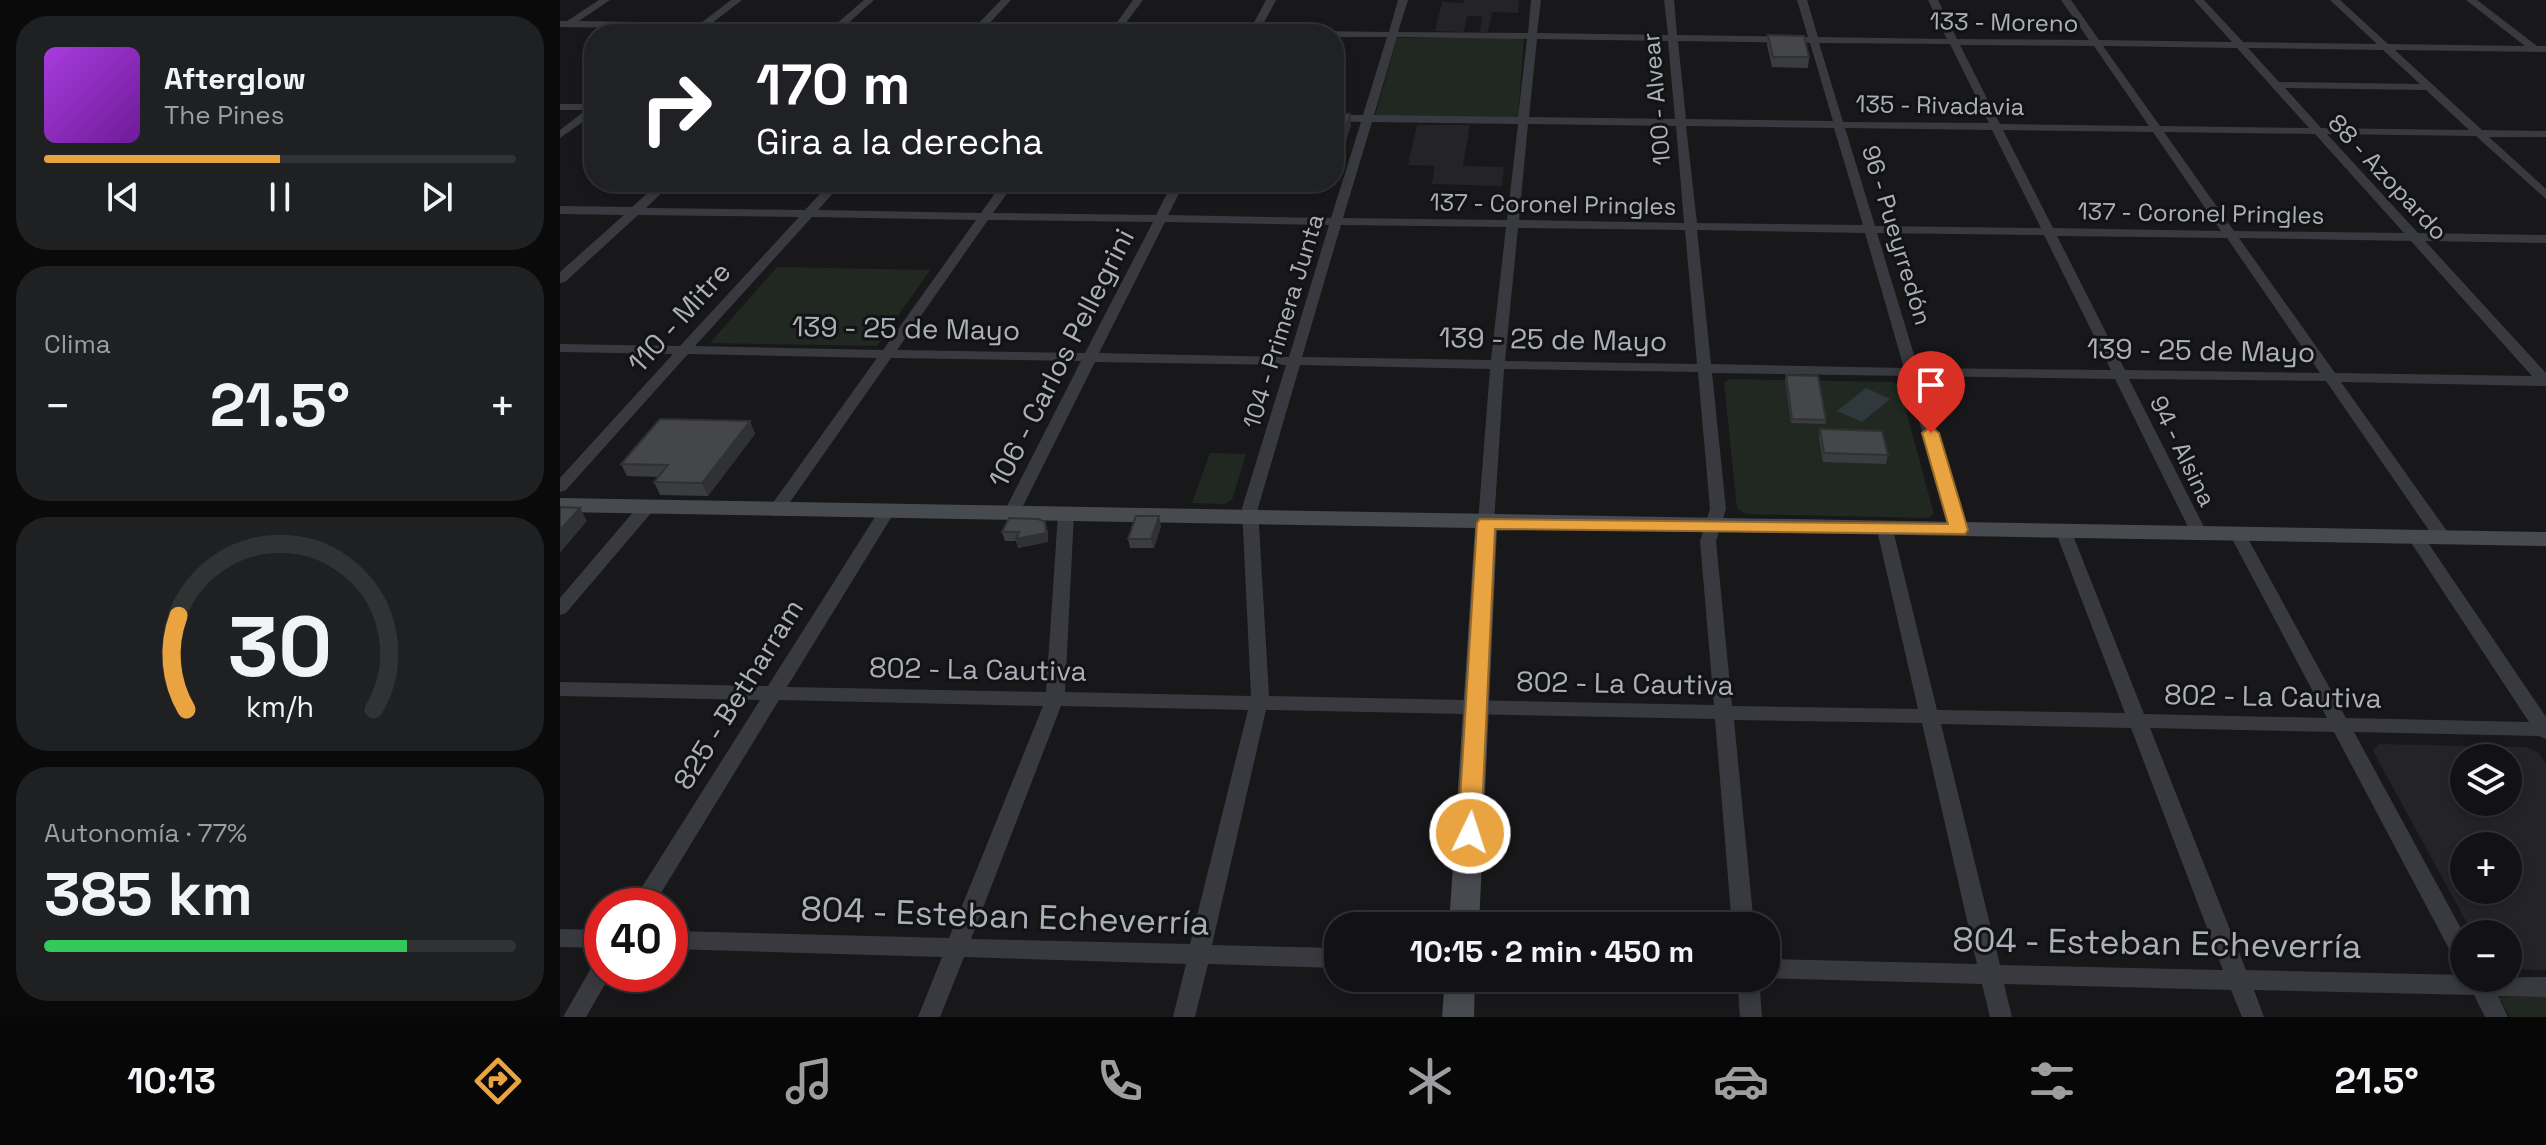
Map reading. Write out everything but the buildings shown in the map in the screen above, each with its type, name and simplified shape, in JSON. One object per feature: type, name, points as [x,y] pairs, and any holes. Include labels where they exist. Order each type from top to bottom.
[{"type":"main road","points":[[560,505],[886,513],[2546,539]]},
{"type":"main road","points":[[1465,912],[1486,523]]},
{"type":"main road","points":[[1458,1017],[1459,992]]},
{"type":"street","points":[[563,26],[605,0]]},
{"type":"street","points":[[706,24],[737,0]]},
{"type":"street","points":[[842,24],[869,0]]},
{"type":"street","points":[[984,24],[1006,0]]},
{"type":"street","points":[[1120,24],[1138,0]]},
{"type":"street","points":[[1259,24],[1271,0]]},
{"type":"street","name":"104 - Primera Junta","points":[[1184,1017],[1259,702],[1249,517],[1403,0]]},
{"type":"street","points":[[1486,523],[1498,364],[1536,0]]},
{"type":"street","name":"100 - Alvear","points":[[1669,0],[1718,509],[1708,541],[1742,912]]},
{"type":"street","name":"96 - Pueyrredón","points":[[1802,0],[1959,530]]},
{"type":"street","name":"94 - Alsina","points":[[1933,0],[2200,535]]},
{"type":"street","points":[[2066,0],[2443,538]]},
{"type":"street","name":"88 - Azopardo","points":[[2199,0],[2545,381]]},
{"type":"street","points":[[2335,0],[2546,195]]},
{"type":"street","points":[[2471,0],[2540,49],[2546,58]]},
{"type":"street","name":"133 - Moreno","points":[[563,26],[584,26]]},
{"type":"street","name":"133 - Moreno","points":[[1344,34],[2540,49]]},
{"type":"street","points":[[2276,85],[2431,87]]},
{"type":"street","points":[[560,107],[584,108]]},
{"type":"street","points":[[560,135],[584,116]]},
{"type":"street","name":"135 - Rivadavia","points":[[1344,118],[2546,134]]},
{"type":"street","points":[[560,279],[656,192]]},
{"type":"street","name":"110 - Mitre","points":[[560,487],[828,192]]},
{"type":"street","points":[[775,511],[1002,192]]},
{"type":"street","name":"106 - Carlos Pellegrini","points":[[1011,514],[1174,192]]},
{"type":"street","name":"137 - Coronel Pringles","points":[[560,210],[2546,239]]},
{"type":"street","name":"139 - 25 de Mayo","points":[[560,348],[2545,381]]},
{"type":"street","points":[[560,609],[646,508]]},
{"type":"street","name":"825 - Betharram","points":[[652,888],[886,513]]},
{"type":"street","points":[[929,1017],[1055,698],[1066,514]]},
{"type":"street","points":[[1885,530],[2001,1017]]},
{"type":"street","points":[[2064,533],[2253,1017]]},
{"type":"street","points":[[2238,535],[2450,929]]},
{"type":"street","points":[[2416,538],[2545,730]]},
{"type":"street","name":"802 - La Cautiva","points":[[560,689],[2545,730]]},
{"type":"street","points":[[560,938],[584,939]]},
{"type":"street","name":"804 - Esteban Echeverría","points":[[688,941],[1324,958]]},
{"type":"street","name":"804 - Esteban Echeverría","points":[[1780,969],[2450,981]]},
{"type":"street","name":"804 - Esteban Echeverría","points":[[2522,985],[2546,987]]},
{"type":"street","points":[[574,1017],[589,992]]},
{"type":"street","points":[[1749,992],[1751,1017]]},
{"type":"street","points":[[2484,992],[2497,1017]]},
{"type":"shaded area","points":[[1464,0],[1519,0],[1518,13],[1492,12],[1488,32],[1480,32],[1482,16],[1467,16],[1464,32],[1435,31],[1442,2],[1463,3]]},
{"type":"shaded area","points":[[1397,38],[1524,38],[1518,118],[1375,116]]},
{"type":"shaded area","points":[[1417,125],[1470,125],[1463,166],[1504,167],[1502,186],[1432,184],[1435,166],[1408,165]]},
{"type":"shaded area","points":[[777,267],[930,270],[877,346],[710,343]]},
{"type":"shaded area","points":[[1730,379],[1892,382],[1899,385],[1934,514],[1928,518],[1746,514],[1737,509],[1724,382]]},
{"type":"shaded area","points":[[1866,388],[1890,399],[1862,422],[1837,411]]},
{"type":"shaded area","points":[[1210,453],[1246,454],[1232,500],[1224,504],[1192,503]]},
{"type":"shaded area","points":[[2378,744],[2450,745],[2450,816],[2522,816],[2522,747],[2539,753],[2546,764],[2546,970],[2522,969],[2522,920],[2465,920],[2457,904],[2522,904],[2522,832],[2450,832],[2450,892],[2373,751]]},
{"type":"shaded area","points":[[2499,997],[2546,997],[2546,1017],[2510,1017]]},
{"type":"route","points":[[1470,833],[1486,523],[1959,530],[1931,433]]}]
